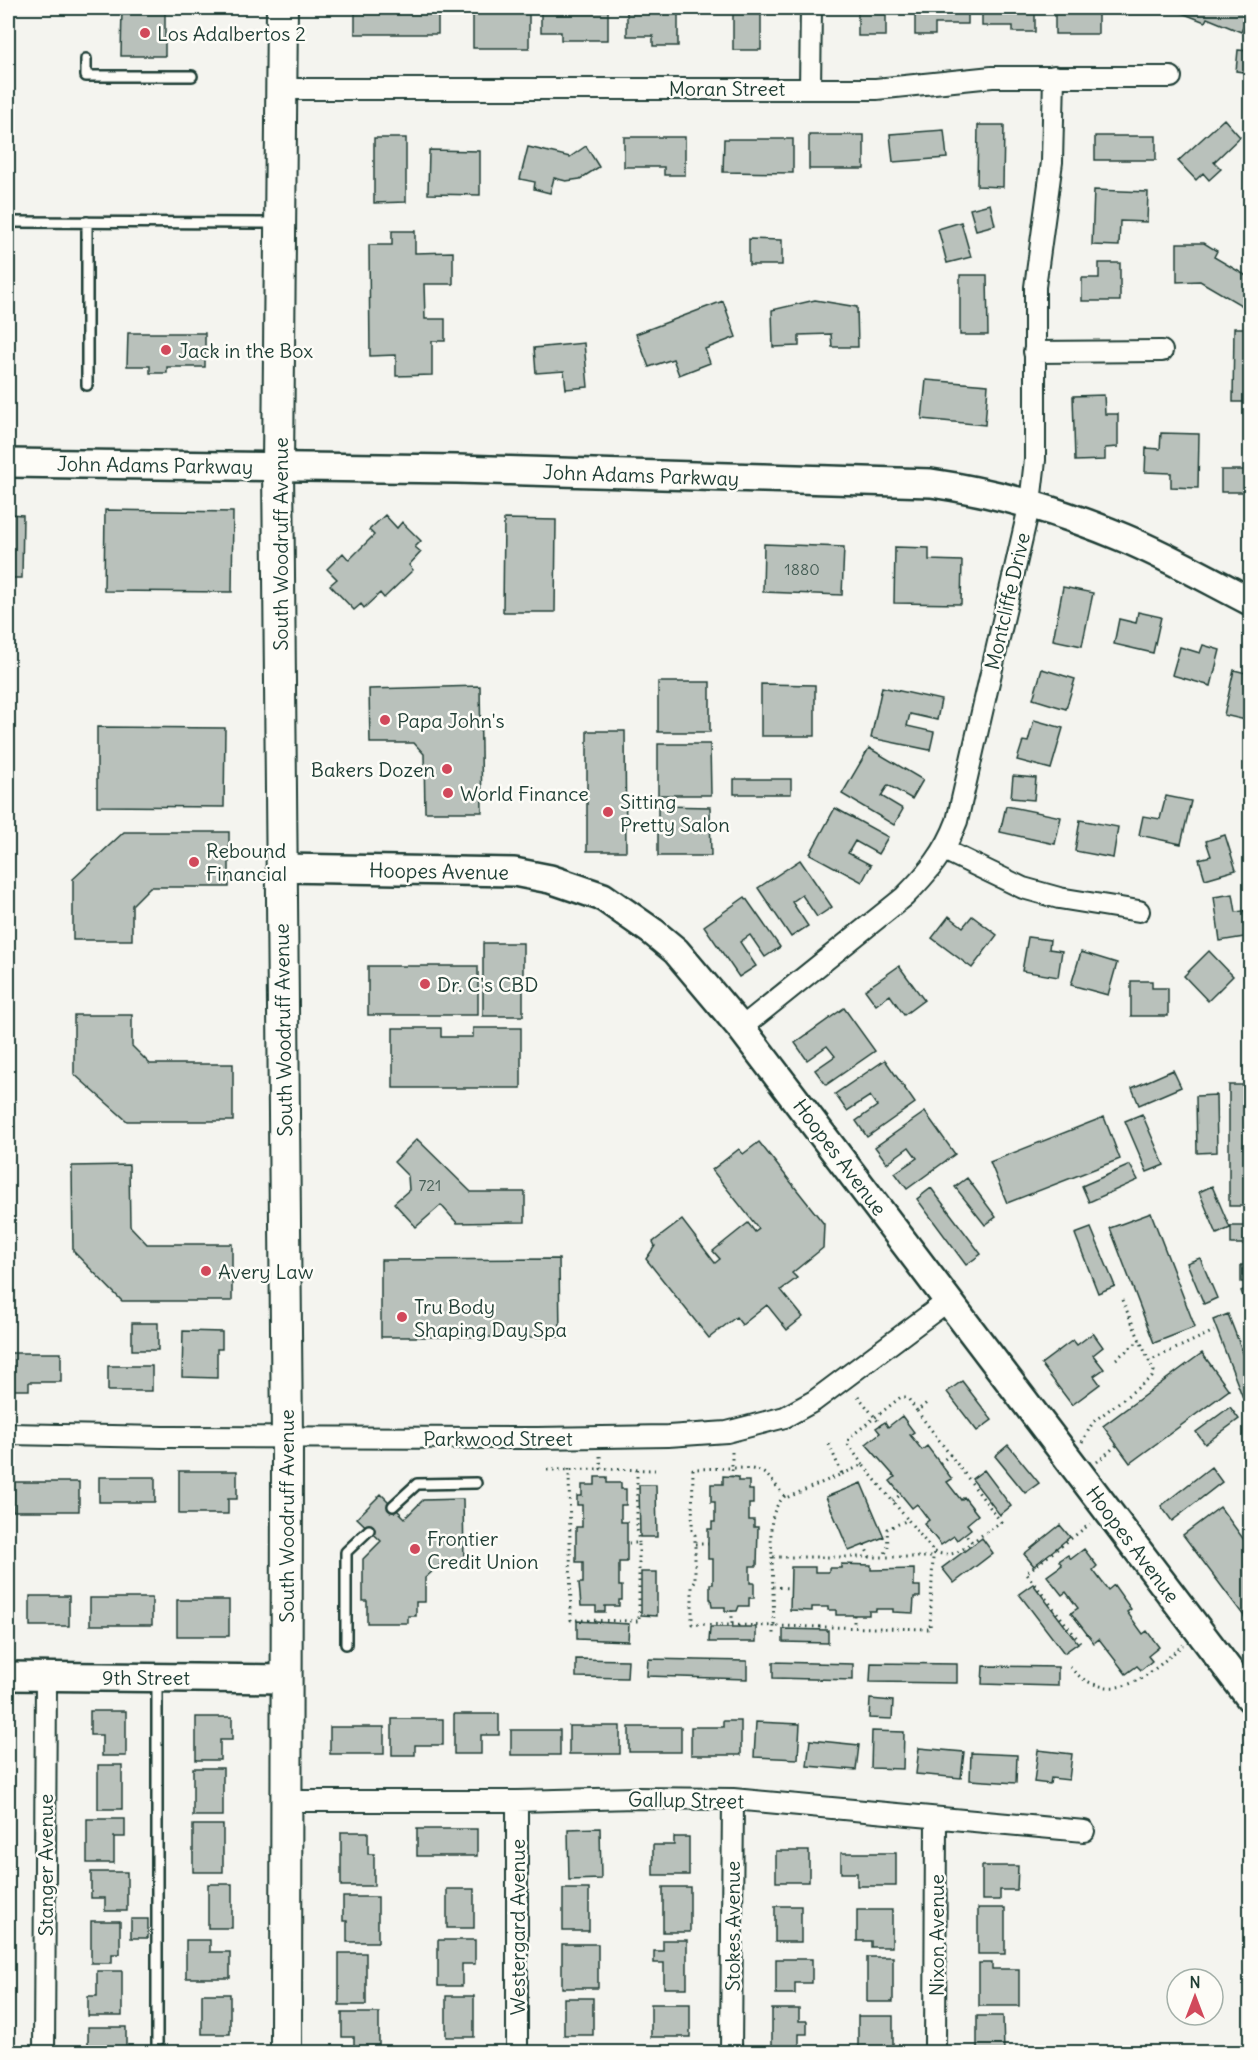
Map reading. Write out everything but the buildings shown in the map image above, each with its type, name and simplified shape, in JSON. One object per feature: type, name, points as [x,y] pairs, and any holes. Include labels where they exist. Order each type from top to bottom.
[{"type":"main road","name":"South Woodruff Avenue","points":[[282,8],[278,466],[287,1438],[286,2052]]},
{"type":"street","points":[[810,88],[811,8]]},
{"type":"street","name":"Montcliffe Drive","points":[[741,1028],[904,897],[927,873],[949,843],[957,821],[1030,503],[1035,460],[1035,287],[1052,162],[1054,76]]},
{"type":"street","name":"Moran Street","points":[[282,89],[876,89],[992,77],[1171,77]]},
{"type":"street","points":[[1034,352],[1162,351]]},
{"type":"street","name":"John Adams Parkway","points":[[8,463],[493,470],[931,483],[979,490],[1030,503],[1126,539],[1251,601]]},
{"type":"street","points":[[944,850],[1023,888],[1059,898],[1139,911]]},
{"type":"street","name":"Hoopes Avenue","points":[[282,868],[514,872],[557,881],[603,897],[676,951],[741,1028],[1251,1698]]},
{"type":"street","name":"Parkwood Street","points":[[8,1434],[287,1438],[571,1438],[727,1432],[785,1417],[814,1401],[948,1300]]},
{"type":"street","name":"9th Street","points":[[8,1676],[285,1679]]},
{"type":"street","name":"Stanger Avenue","points":[[44,2052],[46,1677]]},
{"type":"street","name":"Gallup Street","points":[[287,1801],[733,1799],[1084,1831]]},
{"type":"street","name":"Stokes Avenue","points":[[731,2052],[733,1799]]},
{"type":"street","name":"Westergard Avenue","points":[[517,1801],[517,2052]]},
{"type":"street","name":"Nixon Avenue","points":[[935,2052],[936,1818]]},
{"type":"lane","points":[[86,59],[86,76],[192,76]]},
{"type":"lane","points":[[8,222],[281,223]]},
{"type":"lane","points":[[87,222],[87,385]]},
{"type":"lane","points":[[393,1506],[417,1484],[476,1483]]},
{"type":"lane","points":[[346,1644],[346,1552],[369,1530]]},
{"type":"lane","points":[[157,1677],[157,2052]]},
{"type":"path","points":[[1082,1442],[1094,1422],[1152,1377],[1154,1371],[1122,1300]]},
{"type":"path","points":[[1149,1361],[1214,1330]]},
{"type":"path","points":[[1116,1359],[1140,1340]]},
{"type":"path","points":[[858,1396],[881,1425]]},
{"type":"path","points":[[863,1465],[786,1498],[765,1472],[755,1468],[693,1469],[692,1624],[930,1629],[933,1552],[847,1443],[850,1437],[901,1397],[907,1397],[1001,1522],[960,1552],[951,1555],[933,1552]]},
{"type":"path","points":[[917,1411],[929,1401]]},
{"type":"path","points":[[828,1442],[842,1474]]},
{"type":"path","points":[[1097,1462],[1117,1445]]},
{"type":"path","points":[[732,1452],[732,1477]]},
{"type":"path","points":[[940,1463],[951,1454]]},
{"type":"path","points":[[600,1456],[601,1469]]},
{"type":"path","points":[[569,1469],[571,1620],[639,1621],[637,1470]]},
{"type":"path","points":[[547,1470],[655,1470]]},
{"type":"path","points":[[893,1501],[901,1494]]},
{"type":"path","points":[[774,1634],[771,1522],[774,1510],[785,1496]]},
{"type":"path","points":[[882,1531],[908,1520]]},
{"type":"path","points":[[1080,1642],[1026,1573],[1091,1523]]},
{"type":"path","points":[[884,1557],[888,1546],[887,1529]]},
{"type":"path","points":[[965,1534],[972,1542]]},
{"type":"path","points":[[629,1543],[639,1543]]},
{"type":"path","points":[[694,1545],[708,1545]]},
{"type":"path","points":[[864,1545],[870,1557]]},
{"type":"path","points":[[772,1557],[933,1557]]},
{"type":"path","points":[[773,1587],[790,1588]]},
{"type":"path","points":[[732,1611],[732,1625]]},
{"type":"path","points":[[854,1615],[854,1628]]},
{"type":"path","points":[[1070,1667],[1078,1676],[1091,1684],[1102,1687],[1127,1685],[1136,1682],[1184,1644]]},
{"type":"place","name":"Los Adalbertos 2","points":[[145,33]]},
{"type":"place","name":"Jack in the Box","points":[[166,350]]},
{"type":"place","name":"Papa John's","points":[[385,720]]},
{"type":"place","name":"Bakers Dozen","points":[[447,769]]},
{"type":"place","name":"World Finance","points":[[448,793]]},
{"type":"place","name":"Sitting Pretty Salon","points":[[608,812]]},
{"type":"place","name":"Rebound Financial","points":[[194,862]]},
{"type":"place","name":"Dr. C's CBD","points":[[425,984]]},
{"type":"place","name":"Avery Law","points":[[206,1271]]},
{"type":"place","name":"Tru Body Shaping Day Spa","points":[[402,1317]]},
{"type":"place","name":"Frontier Credit Union","points":[[415,1549]]}]
